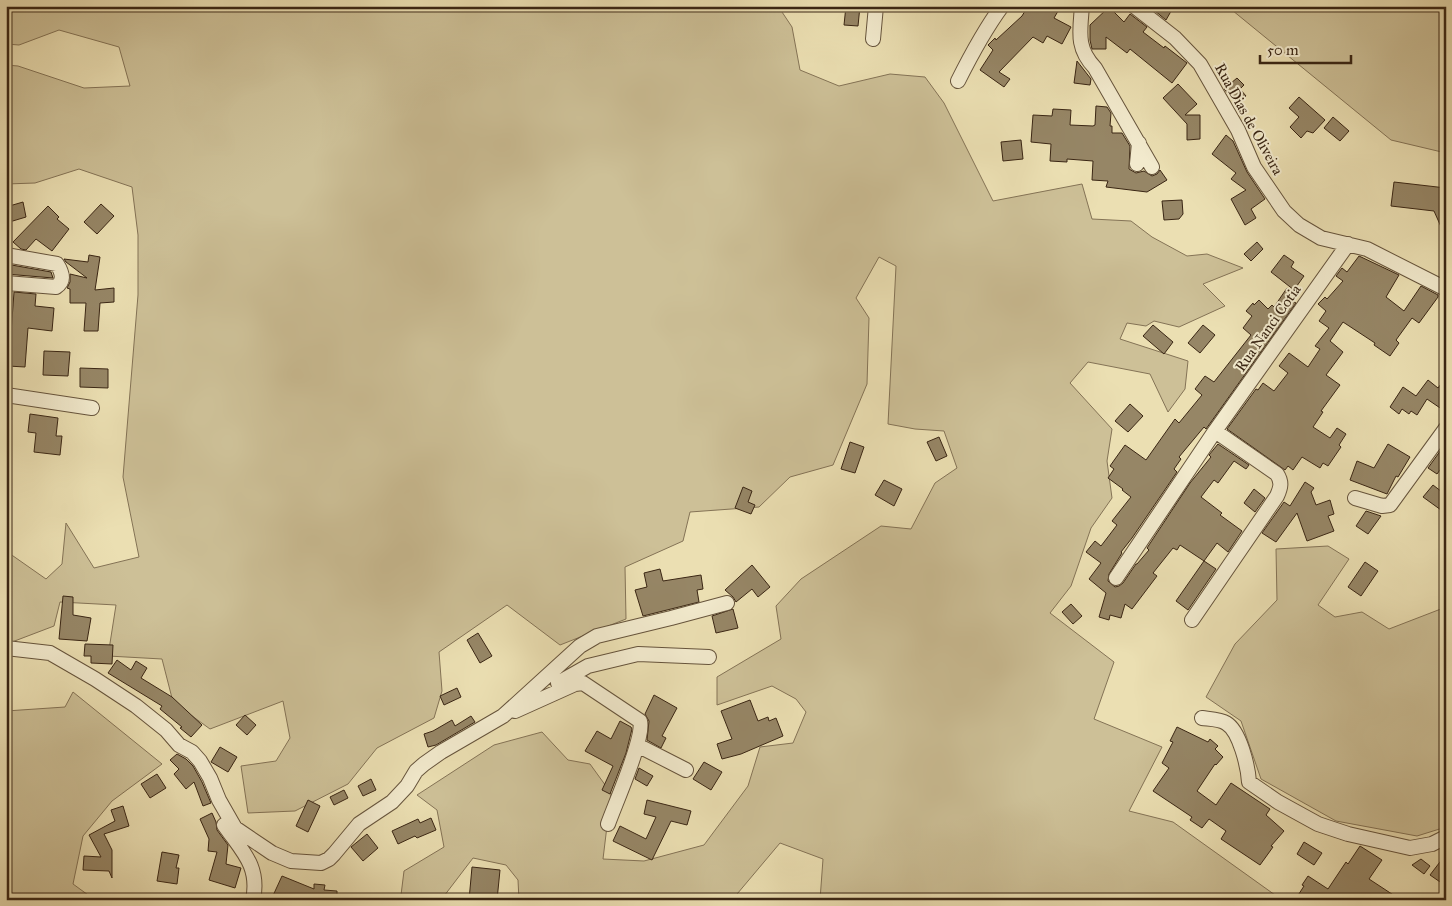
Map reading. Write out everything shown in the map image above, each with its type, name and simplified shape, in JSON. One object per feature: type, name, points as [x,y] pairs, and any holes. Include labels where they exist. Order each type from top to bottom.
[{"type":"street","points":[[873,39],[876,6]]},
{"type":"street","points":[[958,81],[973,52],[1002,6]]},
{"type":"street","points":[[1082,6],[1081,38],[1084,55],[1095,68],[1152,167]]},
{"type":"street","name":"Rua Dias de Oliveira","points":[[1134,6],[1175,38],[1200,64],[1238,130],[1254,167],[1284,211],[1299,225],[1320,238],[1367,249],[1446,289]]},
{"type":"street","points":[[1137,164],[1139,143]]},
{"type":"street","name":"Rua Nanci Cotia","points":[[1116,578],[1215,431],[1348,244]]},
{"type":"street","points":[[6,255],[57,264],[62,272],[60,285],[56,287],[6,283]]},
{"type":"street","points":[[6,395],[92,408]]},
{"type":"street","points":[[1355,498],[1382,506],[1390,505],[1446,428]]},
{"type":"street","points":[[1192,620],[1277,496],[1281,480],[1277,474],[1215,431]]},
{"type":"street","points":[[503,716],[580,646],[597,636],[728,603]]},
{"type":"street","points":[[6,648],[50,653],[136,706],[166,730],[179,745],[192,752],[200,761],[235,828],[261,848],[290,860],[321,863],[334,854],[359,824],[392,802],[407,786],[416,771],[441,752],[503,716],[574,684],[587,685],[638,718],[641,726],[637,745],[608,824]]},
{"type":"street","points":[[539,700],[560,681],[588,666],[638,654],[709,656]]},
{"type":"street","points":[[1202,718],[1226,723],[1236,734],[1249,772],[1249,782],[1278,802],[1318,824],[1348,834],[1410,848],[1432,844],[1446,837]]},
{"type":"street","points":[[637,745],[686,770]]},
{"type":"street","points":[[219,800],[222,822],[248,859],[254,872],[253,900]]},
{"type":"shaded area","points":[[6,6],[778,6],[792,27],[800,70],[839,86],[890,74],[925,77],[944,103],[993,201],[1082,184],[1092,219],[1131,221],[1152,237],[1187,256],[1207,254],[1243,268],[1203,284],[1225,306],[1179,327],[1154,321],[1146,326],[1127,323],[1120,339],[1188,361],[1185,389],[1168,412],[1150,374],[1088,362],[1070,383],[1112,429],[1107,461],[1112,498],[1091,528],[1071,586],[1050,613],[1114,662],[1094,719],[1162,747],[1129,811],[1173,822],[1282,900],[820,900],[823,859],[780,843],[732,900],[519,900],[518,880],[506,865],[473,858],[441,900],[403,900],[401,895],[404,871],[444,847],[437,810],[417,795],[494,745],[542,732],[568,760],[590,764],[611,793],[603,859],[644,861],[704,845],[748,786],[760,747],[793,743],[806,712],[796,699],[772,686],[717,705],[717,677],[781,639],[776,606],[801,579],[881,526],[911,529],[935,483],[957,468],[944,431],[915,429],[888,424],[896,266],[879,257],[856,298],[869,318],[867,384],[833,465],[790,477],[759,507],[690,512],[683,541],[625,567],[626,619],[560,645],[507,605],[439,652],[442,691],[434,718],[377,748],[348,784],[295,811],[248,813],[241,766],[276,761],[290,738],[283,701],[210,729],[173,702],[162,659],[108,656],[116,605],[60,602],[54,626],[12,642],[6,641],[6,551],[46,579],[62,564],[66,523],[94,568],[139,557],[123,477],[138,295],[138,235],[132,187],[79,169],[35,183],[6,184],[6,65],[18,66],[84,88],[130,86],[119,47],[59,30],[19,45],[6,44]]},
{"type":"shaded area","points":[[1227,6],[1446,6],[1446,153],[1391,140]]},
{"type":"shaded area","points":[[1328,546],[1349,559],[1318,605],[1335,617],[1362,612],[1389,629],[1446,607],[1446,811],[1443,813],[1446,827],[1417,836],[1336,821],[1261,779],[1241,721],[1206,697],[1235,644],[1277,600],[1276,549]]},
{"type":"shaded area","points":[[73,692],[162,764],[112,801],[83,836],[73,884],[95,900],[6,900],[6,711],[65,707]]},
{"type":"building","points":[[846,6],[860,6],[858,26],[844,25]]},
{"type":"building","points":[[1028,6],[1061,6],[1054,18],[1071,27],[1062,44],[1047,36],[1043,43],[1033,37],[999,72],[1010,79],[1004,87],[980,70],[993,50],[988,45],[1022,16]]},
{"type":"building","points":[[1149,6],[1174,6],[1166,20]]},
{"type":"building","points":[[1109,7],[1124,22],[1130,14],[1147,27],[1143,32],[1187,63],[1172,83],[1130,49],[1127,53],[1106,37],[1106,49],[1092,49],[1090,25]]},
{"type":"building","points":[[1077,61],[1091,79],[1090,85],[1074,83]]},
{"type":"building","points":[[1237,78],[1244,85],[1240,89],[1246,96],[1237,104],[1224,89]]},
{"type":"building","points":[[1178,84],[1197,104],[1185,115],[1200,115],[1200,139],[1187,140],[1187,124],[1163,98]]},
{"type":"building","points":[[1299,97],[1325,120],[1313,133],[1307,131],[1301,138],[1290,127],[1299,117],[1289,108]]},
{"type":"building","points":[[1096,106],[1107,107],[1111,113],[1110,126],[1112,126],[1112,133],[1122,133],[1130,146],[1129,169],[1136,173],[1144,171],[1152,176],[1160,170],[1167,180],[1147,192],[1106,187],[1108,181],[1092,180],[1093,161],[1067,159],[1067,162],[1050,161],[1051,144],[1031,142],[1033,115],[1052,116],[1053,109],[1071,110],[1070,125],[1093,126],[1095,125]]},
{"type":"building","points":[[1333,117],[1349,131],[1340,141],[1324,128]]},
{"type":"building","points":[[1226,135],[1233,141],[1247,172],[1265,199],[1251,209],[1256,218],[1245,225],[1231,199],[1246,190],[1231,179],[1236,173],[1212,154]]},
{"type":"building","points":[[1021,140],[1023,159],[1003,161],[1001,142]]},
{"type":"building","points":[[1394,182],[1446,188],[1446,238],[1434,211],[1391,206]]},
{"type":"building","points":[[1182,200],[1183,214],[1179,219],[1164,220],[1162,201]]},
{"type":"building","points":[[23,202],[26,217],[6,223],[6,207]]},
{"type":"building","points":[[101,204],[114,216],[97,234],[84,222]]},
{"type":"building","points":[[48,206],[59,217],[57,219],[69,229],[52,251],[36,239],[26,250],[21,249],[13,242]]},
{"type":"building","points":[[1257,242],[1263,249],[1251,261],[1244,254]]},
{"type":"building","points":[[89,255],[100,257],[95,290],[114,288],[114,302],[100,303],[98,331],[84,331],[86,303],[70,303],[70,289],[67,288],[70,282],[70,274],[87,278],[64,259],[88,262]]},
{"type":"building","points":[[1284,255],[1294,262],[1291,267],[1304,276],[1294,290],[1271,272]]},
{"type":"building","points":[[1359,256],[1399,275],[1386,297],[1404,311],[1421,286],[1438,295],[1438,297],[1419,323],[1412,318],[1396,340],[1399,343],[1390,356],[1374,345],[1375,343],[1343,322],[1330,341],[1343,352],[1326,375],[1340,385],[1321,411],[1323,412],[1313,427],[1330,438],[1337,428],[1346,434],[1339,445],[1341,447],[1328,466],[1323,463],[1320,468],[1302,457],[1293,470],[1288,466],[1285,470],[1227,429],[1256,389],[1258,390],[1263,383],[1274,391],[1288,373],[1279,366],[1289,353],[1308,367],[1320,349],[1315,346],[1329,328],[1319,321],[1326,311],[1318,304],[1325,297],[1327,299],[1343,281],[1336,276],[1342,268],[1347,272]]},
{"type":"building","points":[[6,264],[51,272],[53,278],[6,274]]},
{"type":"building","points":[[1287,288],[1295,294],[1291,300],[1296,303],[1206,429],[1204,427],[1179,457],[1181,459],[1174,469],[1177,472],[1121,552],[1109,574],[1108,581],[1115,587],[1123,583],[1136,564],[1149,550],[1147,548],[1190,483],[1211,457],[1209,455],[1218,444],[1249,465],[1246,469],[1234,461],[1218,483],[1214,480],[1201,497],[1222,513],[1220,515],[1242,531],[1228,552],[1217,543],[1204,561],[1180,545],[1177,550],[1173,548],[1153,573],[1157,576],[1132,609],[1125,604],[1121,618],[1110,615],[1109,620],[1099,617],[1106,593],[1089,579],[1101,563],[1086,552],[1095,541],[1101,546],[1117,525],[1112,521],[1131,497],[1108,478],[1114,469],[1110,466],[1125,445],[1146,460],[1175,419],[1179,423],[1202,395],[1195,389],[1205,376],[1214,382],[1251,335],[1243,328],[1252,316],[1246,311],[1253,303],[1254,305],[1259,300],[1268,309],[1272,305],[1274,307]]},
{"type":"building","points":[[14,292],[36,294],[35,306],[54,308],[52,331],[28,328],[25,367],[8,366],[9,356],[6,355],[6,333],[11,333]]},
{"type":"building","points":[[1153,325],[1173,342],[1164,354],[1143,336]]},
{"type":"building","points":[[1203,325],[1215,335],[1200,353],[1188,343]]},
{"type":"building","points":[[44,351],[70,352],[68,376],[43,375]]},
{"type":"building","points":[[80,368],[108,369],[108,388],[80,387]]},
{"type":"building","points":[[1446,377],[1446,412],[1427,399],[1417,415],[1411,411],[1409,414],[1402,409],[1399,414],[1390,407],[1403,387],[1416,396],[1428,380],[1438,388]]},
{"type":"building","points":[[1130,404],[1143,416],[1128,432],[1115,421]]},
{"type":"building","points":[[30,414],[58,418],[56,436],[62,436],[60,455],[34,452],[36,433],[28,432]]},
{"type":"building","points":[[939,437],[947,456],[936,461],[927,442]]},
{"type":"building","points":[[850,442],[864,447],[855,473],[841,469]]},
{"type":"building","points":[[1446,443],[1446,462],[1437,474],[1428,468]]},
{"type":"building","points":[[1388,444],[1410,457],[1398,477],[1396,476],[1387,494],[1350,480],[1357,461],[1374,468]]},
{"type":"building","points":[[884,480],[902,489],[894,506],[875,495]]},
{"type":"building","points":[[1305,482],[1314,488],[1311,492],[1316,505],[1330,500],[1334,514],[1328,516],[1334,531],[1307,541],[1297,513],[1276,542],[1262,533],[1284,502],[1290,506]]},
{"type":"building","points":[[1433,485],[1446,495],[1446,504],[1441,510],[1423,497]]},
{"type":"building","points":[[743,487],[752,491],[748,502],[755,505],[751,514],[735,508]]},
{"type":"building","points":[[1254,489],[1265,498],[1255,512],[1244,503]]},
{"type":"building","points":[[1366,511],[1381,516],[1368,534],[1356,526]]},
{"type":"building","points":[[1204,561],[1216,569],[1188,610],[1176,601]]},
{"type":"building","points":[[1365,562],[1378,571],[1361,596],[1348,587]]},
{"type":"building","points":[[752,565],[770,587],[758,597],[752,589],[736,602],[725,590]]},
{"type":"building","points":[[660,569],[663,581],[701,575],[703,589],[697,590],[699,602],[643,616],[635,590],[647,587],[644,573]]},
{"type":"building","points":[[63,596],[73,597],[73,615],[91,618],[87,641],[59,639]]},
{"type":"building","points":[[1071,604],[1082,616],[1073,624],[1062,612]]},
{"type":"building","points":[[733,609],[738,628],[716,633],[712,616]]},
{"type":"building","points":[[478,633],[492,656],[480,663],[467,640]]},
{"type":"building","points":[[85,644],[113,645],[112,664],[91,663],[91,656],[84,656]]},
{"type":"building","points":[[117,660],[131,670],[136,661],[147,668],[141,678],[172,697],[202,725],[191,737],[160,709],[162,706],[108,673]]},
{"type":"building","points":[[457,688],[461,697],[444,705],[440,696]]},
{"type":"building","points":[[654,695],[677,708],[662,736],[666,738],[661,748],[647,740],[649,721],[645,714]]},
{"type":"building","points":[[750,700],[758,721],[768,717],[769,721],[776,718],[783,736],[741,754],[722,759],[717,744],[732,739],[721,711]]},
{"type":"building","points":[[245,715],[256,725],[247,735],[236,725]]},
{"type":"building","points":[[471,716],[475,722],[436,745],[428,747],[424,734],[452,720],[455,726]]},
{"type":"building","points":[[620,721],[632,729],[626,753],[610,794],[602,790],[613,766],[585,751],[597,731],[611,739]]},
{"type":"building","points":[[1177,727],[1208,742],[1210,739],[1218,746],[1215,749],[1223,757],[1215,764],[1197,791],[1216,805],[1231,783],[1270,809],[1266,815],[1284,831],[1271,846],[1273,847],[1260,865],[1221,839],[1226,831],[1209,819],[1202,828],[1190,820],[1192,817],[1153,791],[1169,768],[1162,763],[1173,742],[1170,741]]},
{"type":"building","points":[[220,747],[237,757],[228,772],[211,762]]},
{"type":"building","points":[[177,754],[193,766],[211,803],[203,806],[194,782],[186,789],[174,774],[179,769],[170,760]]},
{"type":"building","points":[[704,762],[722,772],[711,790],[693,779]]},
{"type":"building","points":[[639,768],[653,776],[647,786],[635,779]]},
{"type":"building","points":[[157,774],[166,788],[150,798],[141,784]]},
{"type":"building","points":[[371,779],[376,790],[363,796],[358,786]]},
{"type":"building","points":[[344,790],[348,798],[334,805],[330,797]]},
{"type":"building","points":[[308,800],[320,806],[308,832],[296,826]]},
{"type":"building","points":[[647,800],[691,811],[687,825],[671,821],[652,860],[613,841],[620,826],[646,839],[656,817],[644,814]]},
{"type":"building","points":[[123,806],[129,826],[104,834],[112,850],[112,878],[109,871],[83,870],[84,856],[101,857],[89,835],[115,821],[111,810]]},
{"type":"building","points":[[212,813],[217,830],[228,845],[226,864],[241,868],[235,888],[209,880],[217,852],[208,851],[209,839],[200,819]]},
{"type":"building","points":[[431,818],[436,830],[417,838],[415,836],[398,844],[392,831],[418,819],[420,823]]},
{"type":"building","points":[[367,834],[378,848],[363,861],[351,847]]},
{"type":"building","points":[[1304,842],[1322,853],[1314,865],[1297,854]]},
{"type":"building","points":[[1360,846],[1382,860],[1369,879],[1401,900],[1295,900],[1308,876],[1328,889],[1346,862],[1348,864]]},
{"type":"building","points":[[162,852],[179,855],[176,868],[179,868],[177,884],[157,881]]},
{"type":"building","points":[[1446,854],[1446,886],[1430,875]]},
{"type":"building","points":[[1421,859],[1430,866],[1424,874],[1412,865]]},
{"type":"building","points":[[472,867],[500,870],[497,900],[469,900]]},
{"type":"building","points":[[282,876],[314,889],[314,884],[325,885],[324,890],[337,891],[337,899],[339,900],[271,900]]}]
